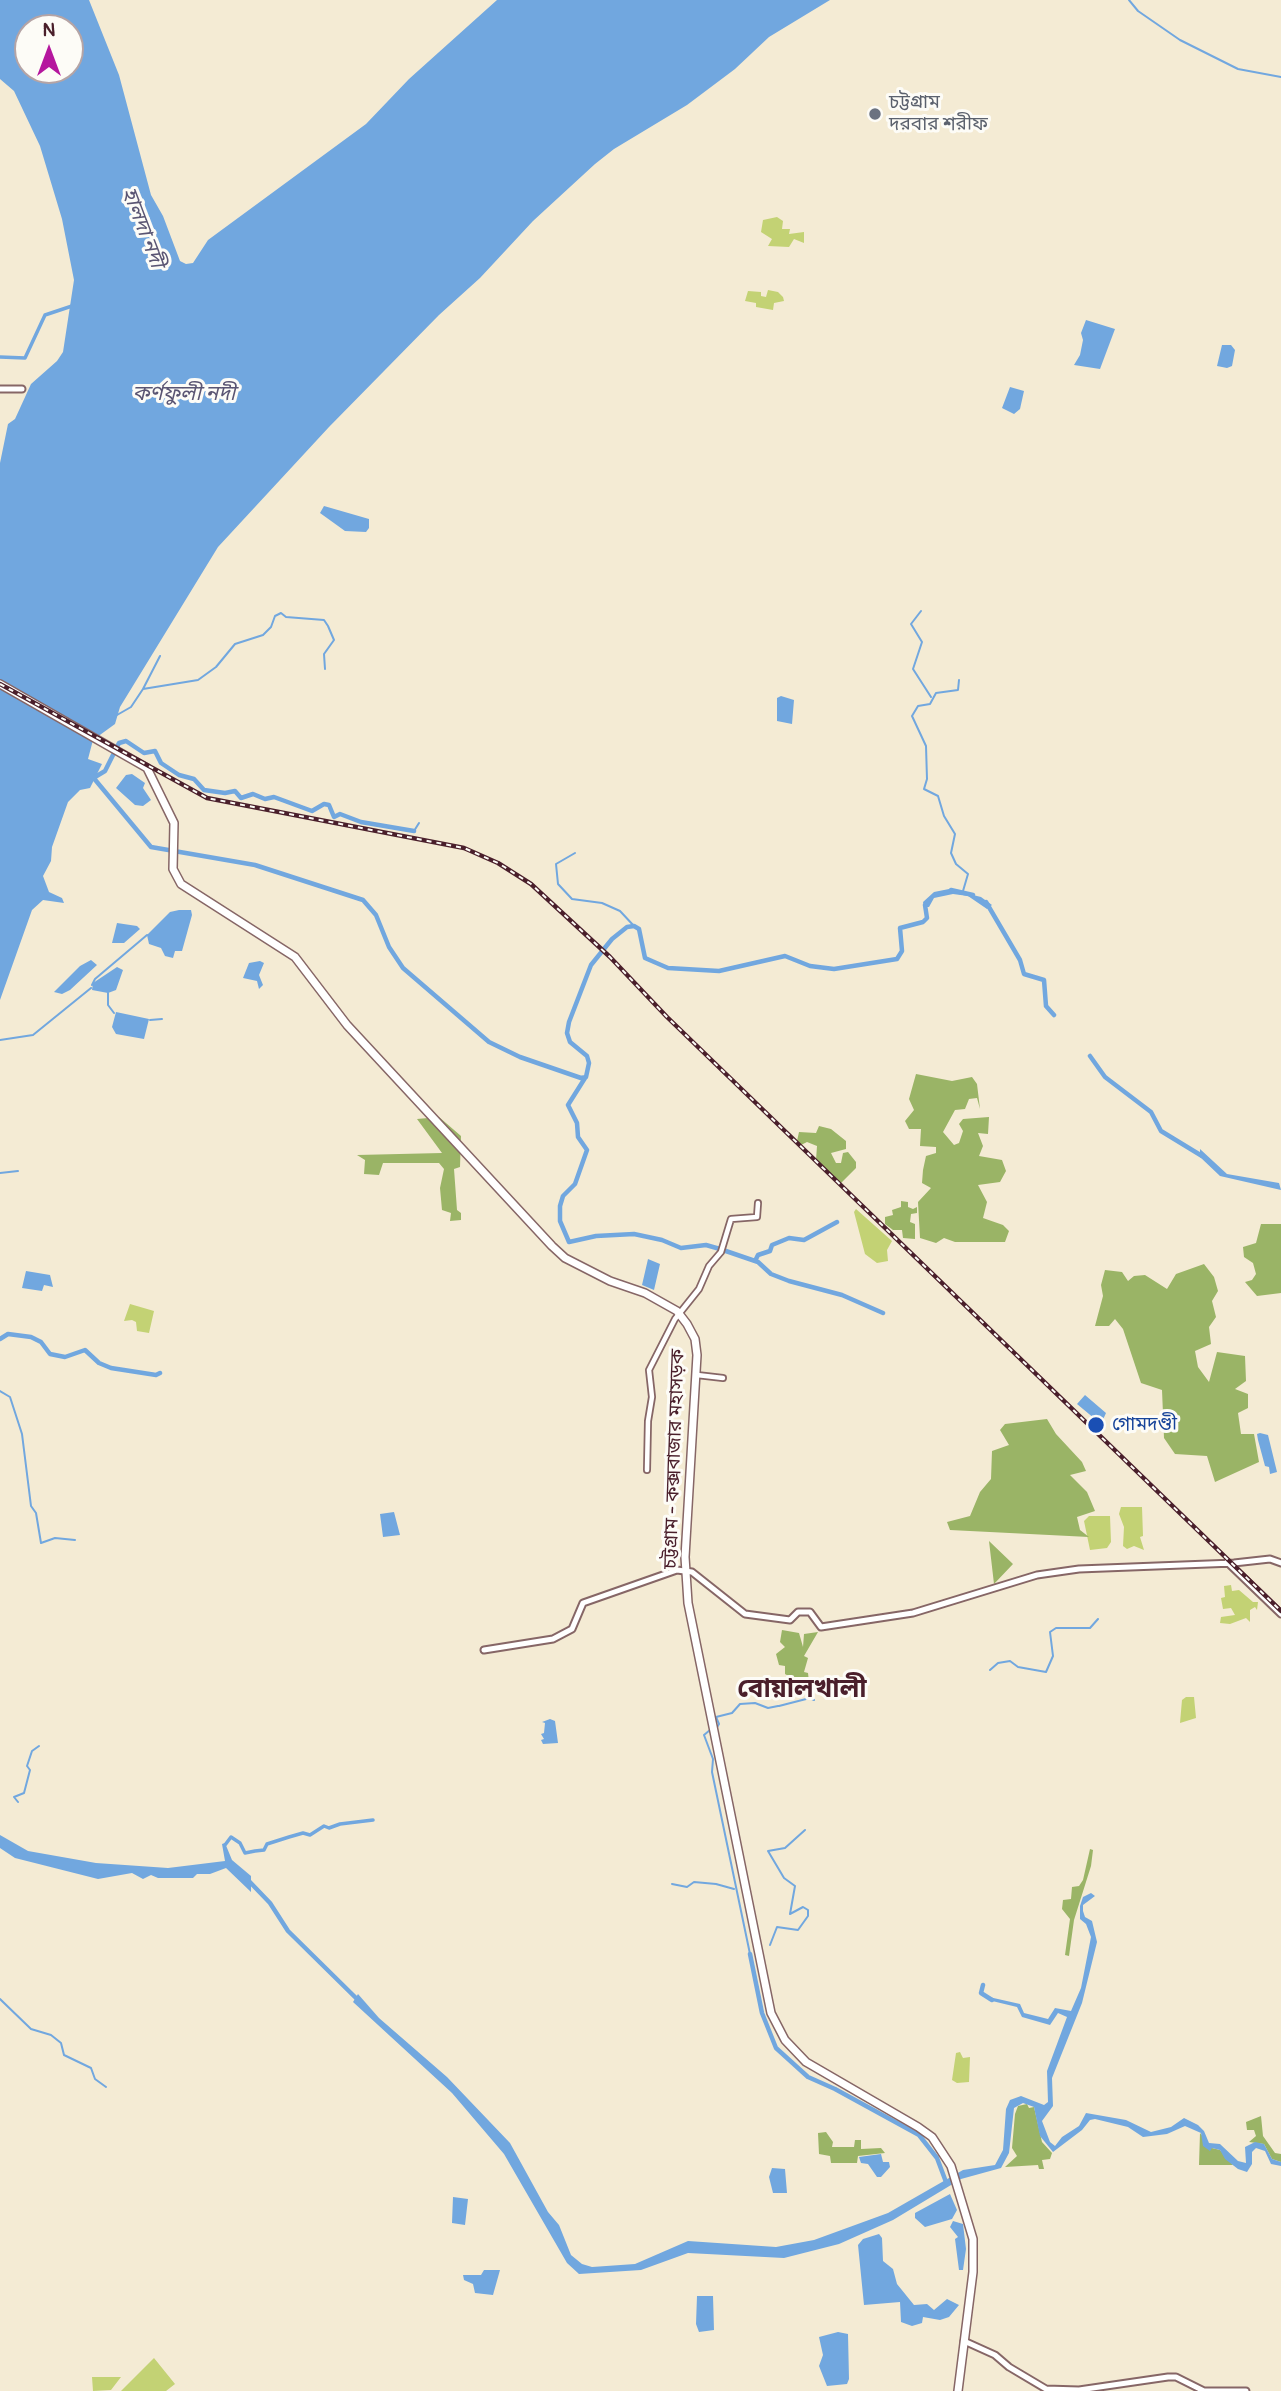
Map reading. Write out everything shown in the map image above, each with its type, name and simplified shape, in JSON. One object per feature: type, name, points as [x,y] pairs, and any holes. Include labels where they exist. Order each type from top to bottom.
[{"type":"highway","points":[[0,684],[148,770],[172,814],[176,832],[173,860],[175,876],[185,888],[285,950],[303,967],[339,1016],[565,1258],[610,1281],[645,1293],[680,1314]]},
{"type":"highway","name":"চট্টগ্রাম - কক্সবাজার মহাসড়ক","points":[[680,1314],[695,1339],[697,1375],[685,1570],[694,1636],[771,2013],[785,2040],[806,2062],[932,2137],[951,2166],[960,2188],[973,2239],[973,2272],[958,2391]]},
{"type":"main road","points":[[0,389],[22,389]]},
{"type":"main road","points":[[484,1650],[553,1639],[572,1629],[583,1604],[662,1574],[685,1570],[692,1572],[745,1614],[790,1620],[798,1612],[810,1612],[821,1628],[913,1613],[1037,1575],[1079,1569],[1270,1559],[1281,1563]]},
{"type":"main road","points":[[1227,1562],[1281,1614]]},
{"type":"main road","points":[[964,2342],[995,2355],[1009,2367],[1046,2389],[1079,2390],[1176,2377],[1204,2390],[1246,2391]]},
{"type":"street","points":[[648,1470],[648,1421],[652,1397],[649,1370],[680,1314],[699,1289],[709,1266],[721,1252],[731,1219],[757,1216],[758,1203]]},
{"type":"street","points":[[697,1375],[723,1378]]},
{"type":"green space","points":[[777,217],[783,221],[782,229],[790,229],[789,234],[804,232],[804,243],[794,239],[789,247],[768,246],[772,239],[761,232],[763,220]]},
{"type":"green space","points":[[768,290],[778,292],[784,301],[774,303],[773,310],[756,307],[756,303],[745,301],[748,291],[761,292],[761,296],[766,297]]},
{"type":"green space","points":[[916,1074],[952,1081],[972,1077],[977,1084],[980,1109],[977,1098],[969,1099],[965,1109],[955,1110],[943,1132],[954,1145],[959,1143],[963,1131],[959,1124],[963,1119],[989,1117],[988,1134],[978,1133],[983,1146],[979,1156],[1002,1160],[1006,1171],[1000,1182],[978,1185],[987,1202],[983,1218],[1003,1225],[1009,1231],[1005,1242],[955,1242],[944,1238],[936,1243],[920,1238],[918,1202],[931,1188],[922,1183],[923,1170],[926,1156],[936,1153],[936,1147],[920,1146],[921,1129],[909,1129],[905,1121],[914,1110],[909,1099]]},
{"type":"green space","points":[[439,1117],[461,1136],[460,1167],[454,1169],[457,1210],[461,1213],[461,1220],[450,1221],[451,1213],[442,1210],[440,1188],[444,1169],[439,1163],[383,1163],[379,1175],[364,1174],[365,1160],[357,1155],[442,1153],[417,1119]]},
{"type":"green space","points":[[819,1126],[831,1129],[846,1141],[846,1149],[831,1153],[836,1163],[841,1163],[843,1153],[848,1152],[856,1162],[856,1168],[841,1183],[816,1160],[817,1146],[807,1142],[801,1145],[797,1141],[799,1132],[816,1133]]},
{"type":"green space","points":[[901,1201],[908,1202],[908,1207],[913,1209],[917,1207],[917,1213],[911,1214],[910,1222],[915,1224],[915,1239],[903,1238],[902,1230],[893,1230],[885,1224],[885,1217],[893,1215],[892,1210],[901,1207]]},
{"type":"green space","points":[[856,1209],[892,1241],[887,1250],[888,1261],[877,1263],[865,1254],[854,1212]]},
{"type":"green space","points":[[1261,1224],[1281,1224],[1281,1293],[1257,1296],[1245,1282],[1252,1280],[1256,1274],[1253,1263],[1244,1257],[1243,1247],[1256,1243]]},
{"type":"green space","points":[[1204,1264],[1214,1277],[1218,1291],[1212,1301],[1216,1317],[1209,1327],[1211,1344],[1195,1351],[1198,1367],[1209,1382],[1217,1352],[1245,1356],[1246,1381],[1235,1389],[1248,1394],[1248,1408],[1238,1413],[1241,1434],[1254,1434],[1259,1462],[1215,1482],[1207,1456],[1175,1454],[1164,1438],[1162,1390],[1141,1383],[1123,1329],[1115,1319],[1109,1326],[1095,1326],[1103,1296],[1101,1285],[1105,1270],[1122,1272],[1128,1281],[1134,1276],[1145,1275],[1167,1289],[1176,1274]]},
{"type":"green space","points":[[130,1304],[154,1311],[149,1333],[137,1331],[136,1322],[132,1320],[124,1321]]},
{"type":"green space","points":[[1047,1419],[1056,1434],[1082,1462],[1086,1471],[1070,1475],[1087,1492],[1095,1511],[1077,1517],[1080,1530],[1089,1537],[950,1530],[947,1522],[970,1516],[980,1492],[991,1479],[992,1451],[1009,1445],[1000,1430],[1005,1424]]},
{"type":"green space","points":[[1121,1507],[1142,1507],[1143,1536],[1140,1537],[1144,1550],[1134,1546],[1127,1549],[1123,1546],[1124,1527],[1119,1514]]},
{"type":"green space","points":[[1089,1516],[1110,1516],[1111,1542],[1107,1548],[1090,1550],[1084,1521]]},
{"type":"green space","points":[[989,1541],[1013,1564],[994,1584]]},
{"type":"green space","points":[[1231,1585],[1232,1591],[1239,1590],[1253,1602],[1258,1602],[1257,1610],[1255,1607],[1250,1610],[1250,1622],[1246,1618],[1230,1624],[1220,1623],[1221,1617],[1235,1615],[1231,1608],[1223,1609],[1221,1598],[1225,1597],[1224,1586]]},
{"type":"green space","points":[[782,1630],[799,1633],[803,1647],[804,1634],[818,1632],[804,1656],[808,1658],[804,1672],[808,1673],[809,1682],[791,1685],[792,1678],[785,1674],[785,1666],[779,1665],[776,1654],[785,1647],[780,1642]]},
{"type":"green space","points":[[1194,1697],[1196,1718],[1180,1723],[1182,1700]]},
{"type":"green space","points":[[1090,1849],[1093,1850],[1091,1866],[1074,1920],[1069,1956],[1065,1955],[1070,1919],[1062,1909],[1063,1900],[1071,1899],[1072,1887],[1079,1886],[1083,1880]]},
{"type":"green space","points":[[960,2052],[963,2058],[970,2057],[969,2082],[957,2083],[952,2080],[956,2053]]},
{"type":"green space","points":[[1027,2104],[1029,2108],[1034,2107],[1042,2142],[1052,2153],[1050,2159],[1042,2160],[1044,2169],[1039,2169],[1038,2165],[1005,2167],[1017,2156],[1012,2148],[1015,2114],[1018,2106]]},
{"type":"green space","points":[[1261,2116],[1263,2136],[1275,2153],[1281,2154],[1281,2162],[1272,2159],[1264,2144],[1249,2142],[1256,2136],[1254,2130],[1247,2130],[1246,2122]]},
{"type":"green space","points":[[826,2132],[833,2142],[832,2147],[854,2147],[855,2140],[861,2140],[861,2149],[881,2148],[885,2153],[858,2156],[857,2163],[831,2163],[830,2156],[819,2154],[818,2133]]},
{"type":"green space","points":[[1200,2133],[1212,2148],[1220,2150],[1233,2165],[1199,2165]]},
{"type":"green space","points":[[154,2358],[175,2384],[166,2391],[121,2391]]},
{"type":"green space","points":[[92,2377],[121,2377],[111,2390],[93,2391]]},
{"type":"water","name":"কর্ণফুলী নদী","points":[[0,0],[89,0],[119,75],[151,195],[163,216],[180,261],[186,264],[193,263],[208,240],[366,124],[409,79],[497,0],[830,0],[769,37],[735,69],[687,105],[614,149],[595,164],[533,221],[480,278],[439,315],[329,427],[218,547],[120,707],[115,724],[93,740],[88,759],[102,764],[90,788],[80,790],[68,802],[52,847],[51,861],[43,876],[49,892],[62,898],[64,903],[43,900],[32,910],[0,1000],[0,463],[8,424],[15,419],[31,384],[57,361],[63,352],[74,280],[62,219],[40,146],[14,91],[0,79]]},
{"type":"water","points":[[1086,320],[1115,329],[1100,369],[1074,365],[1080,355],[1083,340],[1081,333]]},
{"type":"water","points":[[1222,345],[1231,345],[1235,350],[1232,366],[1227,368],[1217,366]]},
{"type":"water","points":[[1010,387],[1024,391],[1020,409],[1014,414],[1002,408]]},
{"type":"water","points":[[324,506],[369,519],[369,528],[366,532],[345,531],[320,513]]},
{"type":"water","points":[[781,696],[794,700],[792,724],[777,721],[777,698]]},
{"type":"water","points":[[132,774],[145,783],[143,788],[151,800],[143,806],[135,805],[116,788],[126,775]]},
{"type":"water","points":[[949,889],[981,897],[992,905],[987,909],[968,896],[953,894],[934,898],[929,907],[924,907],[923,902],[934,892]]},
{"type":"water","points":[[191,910],[192,915],[182,951],[175,951],[173,958],[165,956],[161,948],[149,944],[147,935],[170,912]]},
{"type":"water","points":[[117,923],[137,926],[140,929],[124,943],[112,943]]},
{"type":"water","points":[[91,960],[97,965],[70,990],[62,994],[54,992],[80,966]]},
{"type":"water","points":[[249,963],[264,963],[259,975],[263,985],[259,989],[257,981],[243,978]]},
{"type":"water","points":[[117,967],[123,970],[116,990],[108,993],[92,990],[93,983]]},
{"type":"water","points":[[116,1012],[149,1019],[144,1039],[116,1034],[112,1027]]},
{"type":"water","points":[[1200,1149],[1227,1174],[1279,1183],[1281,1190],[1220,1176],[1200,1157]]},
{"type":"water","points":[[648,1259],[660,1264],[654,1290],[642,1285]]},
{"type":"water","points":[[26,1271],[50,1275],[53,1287],[44,1285],[42,1291],[22,1288]]},
{"type":"water","points":[[1085,1395],[1106,1413],[1101,1424],[1077,1404]]},
{"type":"water","points":[[1257,1434],[1268,1435],[1277,1472],[1270,1474],[1269,1467],[1265,1466]]},
{"type":"water","points":[[394,1512],[400,1535],[383,1537],[380,1514]]},
{"type":"water","points":[[550,1719],[555,1721],[558,1743],[543,1744],[541,1734],[544,1733],[545,1723],[542,1722]]},
{"type":"water","points":[[0,1835],[28,1851],[96,1863],[168,1868],[225,1861],[222,1844],[225,1843],[232,1860],[251,1876],[251,1892],[226,1868],[210,1874],[197,1874],[193,1878],[158,1878],[151,1875],[143,1879],[132,1873],[98,1879],[15,1858],[0,1848]]},
{"type":"water","points":[[1091,1893],[1095,1896],[1083,1905],[1083,1911],[1085,1917],[1092,1921],[1097,1942],[1082,2003],[1052,2078],[1053,2106],[1042,2121],[1050,2142],[1055,2146],[1062,2137],[1079,2126],[1086,2113],[1126,2120],[1151,2132],[1171,2127],[1184,2118],[1204,2131],[1209,2143],[1220,2144],[1238,2161],[1246,2163],[1245,2147],[1255,2142],[1264,2144],[1272,2159],[1281,2162],[1281,2166],[1271,2164],[1265,2151],[1256,2148],[1252,2152],[1252,2164],[1247,2172],[1238,2169],[1225,2159],[1220,2150],[1212,2148],[1210,2151],[1203,2146],[1201,2133],[1185,2126],[1167,2134],[1143,2137],[1128,2127],[1095,2119],[1090,2120],[1082,2130],[1053,2152],[1040,2136],[1034,2107],[1023,2103],[1014,2108],[1009,2153],[1001,2168],[961,2179],[893,2220],[839,2244],[784,2258],[688,2253],[641,2270],[579,2274],[567,2263],[504,2154],[452,2093],[353,2002],[358,1994],[379,2018],[447,2077],[510,2143],[548,2212],[559,2225],[571,2255],[582,2264],[592,2267],[635,2264],[688,2241],[776,2247],[814,2240],[888,2213],[963,2170],[995,2165],[1003,2150],[1006,2109],[1010,2100],[1021,2096],[1044,2105],[1048,2102],[1047,2071],[1067,2017],[1058,2013],[1050,2025],[1022,2017],[1017,2007],[988,2000],[989,1997],[1020,2004],[1024,2013],[1048,2019],[1055,2008],[1071,2011],[1081,1988],[1091,1937],[1086,1924],[1080,1919],[1080,1906],[1083,1897]]},
{"type":"water","points":[[881,2154],[883,2162],[889,2162],[890,2167],[881,2177],[877,2177],[868,2164],[861,2163],[859,2157]]},
{"type":"water","points":[[772,2168],[785,2169],[787,2193],[773,2193],[769,2177]]},
{"type":"water","points":[[950,2194],[957,2210],[952,2219],[925,2227],[915,2218],[915,2213]]},
{"type":"water","points":[[453,2197],[468,2199],[465,2225],[452,2223]]},
{"type":"water","points":[[953,2221],[963,2224],[966,2249],[963,2270],[959,2270],[955,2239],[958,2237],[950,2227]]},
{"type":"water","points":[[879,2234],[882,2238],[883,2261],[893,2269],[897,2284],[914,2305],[927,2304],[934,2310],[947,2299],[959,2305],[949,2317],[940,2320],[923,2317],[922,2323],[912,2326],[901,2322],[900,2302],[864,2305],[858,2245],[863,2239]]},
{"type":"water","points":[[484,2270],[500,2270],[493,2295],[475,2293],[473,2284],[464,2280],[463,2275],[481,2275]]},
{"type":"water","points":[[697,2296],[713,2296],[714,2330],[699,2332],[696,2324]]},
{"type":"water","points":[[838,2332],[848,2334],[849,2379],[847,2384],[827,2386],[819,2366],[823,2355],[819,2337]]},
{"type":"waterway","points":[[1129,0],[1138,11],[1180,40],[1238,69],[1281,77]]},
{"type":"waterway","points":[[0,357],[25,358],[45,315],[72,306]]},
{"type":"waterway","points":[[921,611],[911,624],[922,642],[913,669],[931,697]]},
{"type":"waterway","points":[[117,715],[131,707],[143,689],[198,680],[216,667],[235,644],[263,635],[271,627],[275,616],[281,613],[286,617],[324,620],[334,640],[324,654],[325,669]]},
{"type":"waterway","points":[[143,689],[160,656]]},
{"type":"waterway","points":[[959,680],[958,690],[936,693],[930,704],[918,706],[912,716],[926,746],[927,779],[924,789],[938,796],[944,816],[955,834],[951,853],[956,864],[968,874],[963,891]]},
{"type":"waterway","points":[[95,777],[105,771],[119,743],[126,741],[144,753],[155,751],[161,763],[179,775],[194,779],[204,790],[225,793],[235,791],[241,798],[253,794],[265,799],[274,797],[312,811],[324,804],[329,805],[334,817],[340,814],[361,822],[414,831]]},
{"type":"waterway","points":[[92,776],[151,847],[255,865],[363,900],[376,915],[389,947],[403,968],[489,1042],[520,1057],[581,1078],[586,1077],[589,1063],[587,1056],[570,1042],[567,1033],[569,1022],[591,965],[612,939],[627,927],[634,926],[639,929],[645,958],[668,968],[719,971],[785,956],[810,966],[834,969],[897,959],[902,951],[900,928],[923,922],[927,918],[925,905]]},
{"type":"waterway","points":[[414,831],[419,823]]},
{"type":"waterway","points":[[575,853],[556,864],[558,884],[572,899],[602,903],[620,911],[634,926]]},
{"type":"waterway","points":[[951,890],[973,895]]},
{"type":"waterway","points":[[986,902],[1020,960],[1024,974],[1044,980],[1046,1006],[1054,1015]]},
{"type":"waterway","points":[[92,985],[95,979],[147,935]]},
{"type":"waterway","points":[[0,1040],[33,1035],[91,988]]},
{"type":"waterway","points":[[108,993],[108,1005],[114,1013]]},
{"type":"waterway","points":[[150,1020],[162,1019]]},
{"type":"waterway","points":[[1090,1056],[1105,1077],[1151,1112],[1161,1131],[1202,1156]]},
{"type":"waterway","points":[[585,1078],[568,1105],[577,1123],[578,1137],[587,1150],[575,1184],[563,1196],[560,1206],[560,1221],[569,1242],[596,1236],[634,1234],[662,1240],[681,1248],[706,1245],[758,1262],[771,1274],[789,1281],[842,1295],[883,1313]]},
{"type":"waterway","points":[[0,1173],[18,1171]]},
{"type":"waterway","points":[[755,1261],[758,1255],[770,1251],[772,1245],[789,1238],[804,1240],[837,1222]]},
{"type":"waterway","points":[[0,1339],[8,1334],[31,1337],[41,1342],[50,1354],[65,1357],[85,1350],[99,1363],[111,1368],[156,1375],[160,1373]]},
{"type":"waterway","points":[[0,1391],[10,1397],[22,1434],[31,1506],[36,1513],[41,1543],[55,1538],[75,1540]]},
{"type":"waterway","points":[[990,1670],[998,1663],[1010,1661],[1018,1667],[1046,1672],[1053,1656],[1050,1632],[1056,1628],[1090,1628],[1098,1619]]},
{"type":"waterway","points":[[779,1706],[810,1698],[814,1700]]},
{"type":"waterway","points":[[716,1729],[719,1724],[716,1717],[732,1713],[740,1704],[755,1703],[768,1708],[778,1706]]},
{"type":"waterway","points":[[710,1730],[704,1735],[713,1759],[712,1772],[750,1954]]},
{"type":"waterway","points":[[18,1802],[14,1797],[24,1793],[30,1770],[27,1766],[32,1751],[39,1746]]},
{"type":"waterway","points":[[225,1845],[231,1837],[240,1843],[245,1853],[264,1850],[267,1844],[303,1833],[310,1835],[324,1826],[329,1828],[373,1820]]},
{"type":"waterway","points":[[770,1945],[777,1927],[798,1930],[808,1916],[808,1910],[803,1907],[790,1914],[795,1886],[784,1878],[768,1851],[785,1848],[805,1830]]},
{"type":"waterway","points":[[246,1878],[270,1903],[288,1931],[358,2000]]},
{"type":"waterway","points":[[672,1884],[687,1887],[694,1882],[734,1889]]},
{"type":"waterway","points":[[750,1954],[762,2013],[776,2048],[808,2077],[919,2135],[937,2158],[946,2182]]},
{"type":"waterway","points":[[983,1985],[981,1993],[992,2000]]},
{"type":"waterway","points":[[0,1999],[31,2029],[51,2035],[61,2043],[64,2055],[91,2068],[95,2079],[106,2087]]},
{"type":"railway","points":[[0,684],[207,798],[464,848],[498,863],[531,884],[610,957],[667,1017],[1281,1611]]},
{"type":"place","name":"চট্টগ্রাম দরবার শরীফ","points":[[875,114]]},
{"type":"place","name":"গোমদণ্ডী","points":[[1096,1425]]},
{"type":"district","name":"বোয়ালখালী","points":[[802,1690]]},
{"type":"water label","name":"হালদা নদী","points":[[142,228]]}]
